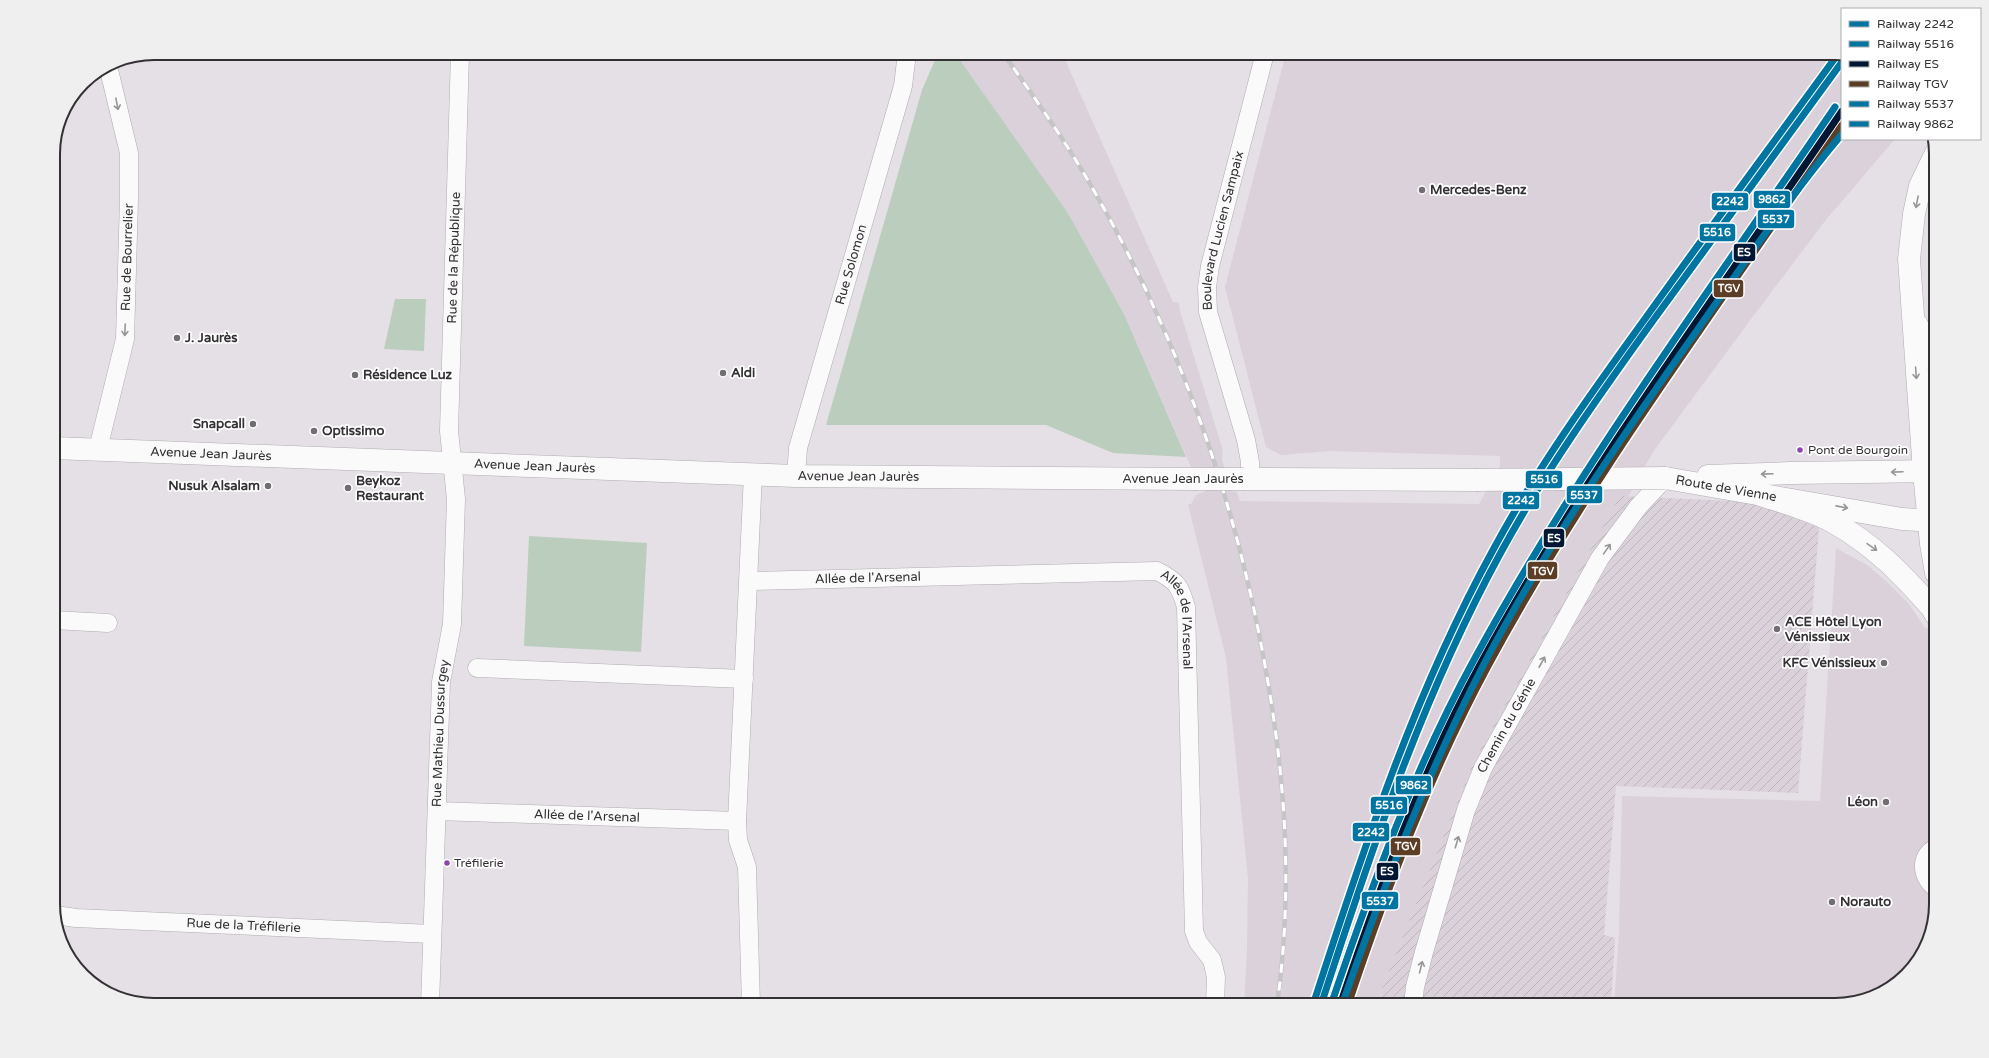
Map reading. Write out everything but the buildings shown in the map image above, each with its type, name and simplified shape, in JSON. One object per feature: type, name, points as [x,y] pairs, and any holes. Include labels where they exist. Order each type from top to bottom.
[{"type":"main road","points":[[1929,167],[1920,186],[1912,227],[1909,259],[1912,317],[1929,463]]},
{"type":"main road","points":[[1912,317],[1929,349]]},
{"type":"main road","name":"Avenue Jean Jaurès","points":[[60,448],[796,476],[1476,480],[1665,478]]},
{"type":"main road","name":"Route de Vienne","points":[[1665,478],[1792,473],[1929,472]]},
{"type":"main road","name":"Route de Vienne","points":[[1665,478],[1902,519],[1929,521]]},
{"type":"main road","points":[[1761,494],[1832,522],[1854,535],[1889,561],[1929,606]]},
{"type":"street","name":"Rue de la République","points":[[452,462],[449,431],[460,60]]},
{"type":"street","name":"Rue Solomon","points":[[796,476],[798,448],[904,86],[906,60]]},
{"type":"street","name":"Boulevard Lucien Sampaix","points":[[1247,479],[1250,462],[1246,440],[1208,312],[1207,287],[1210,266],[1263,60]]},
{"type":"street","name":"Rue de Bourrelier","points":[[98,449],[125,339],[130,199],[128,153],[109,72]]},
{"type":"street","name":"Rue Mathieu Dussurgey","points":[[430,998],[441,682],[452,624],[456,499],[452,462]]},
{"type":"street","points":[[751,998],[747,867],[738,840],[737,821],[753,474]]},
{"type":"street","name":"Chemin du Génie","points":[[1414,998],[1424,952],[1466,810],[1483,768],[1600,558],[1638,508],[1665,478]]},
{"type":"street","name":"Allée de l'Arsenal","points":[[749,581],[1157,571],[1172,579],[1181,590],[1186,607],[1194,930],[1198,942],[1212,960],[1216,977],[1215,998]]},
{"type":"street","points":[[60,620],[108,623]]},
{"type":"street","points":[[477,668],[744,679]]},
{"type":"street","name":"Allée de l'Arsenal","points":[[437,810],[737,821]]},
{"type":"street","points":[[1929,853],[1927,855],[1924,871],[1929,881]]},
{"type":"street","name":"Rue de la Tréfilerie","points":[[61,916],[76,918],[432,934]]},
{"type":"shaded area","points":[[960,60],[1065,60],[1173,302],[1179,303],[1180,311],[1223,451],[1222,460],[1232,491],[1237,492],[1240,501],[1479,504],[1500,466],[1500,456],[1331,451],[1281,455],[1266,447],[1225,287],[1284,60],[1841,60],[1841,140],[1894,140],[1825,221],[1754,315],[1653,452],[1628,497],[1620,497],[1473,763],[1380,993],[1381,998],[1244,998],[1248,879],[1226,658],[1188,504],[1191,504],[1196,495],[1206,491],[1198,467],[1191,467],[1124,314],[1068,213]]},
{"type":"shaded area","points":[[1620,496],[1753,502],[1819,528],[1798,793],[1616,786],[1604,935],[1615,938],[1611,998],[1381,998],[1380,993],[1473,763]]},
{"type":"shaded area","points":[[1836,548],[1867,565],[1886,581],[1909,604],[1925,628],[1927,627],[1929,630],[1929,904],[1926,928],[1919,946],[1902,971],[1882,985],[1859,995],[1835,998],[1614,998],[1619,932],[1622,796],[1820,801]]},
{"type":"green space","points":[[935,60],[960,60],[1068,213],[1124,314],[1186,457],[1113,453],[1046,425],[826,425],[922,90]]},
{"type":"green space","points":[[395,299],[426,299],[424,351],[384,349]]},
{"type":"green space","points":[[529,536],[647,543],[641,652],[524,646]]},
{"type":"railway","points":[[1008,60],[1076,160],[1128,253],[1180,368],[1222,487],[1254,609],[1273,713],[1278,755],[1285,838],[1286,879],[1285,921],[1278,998]]},
{"type":"railway","points":[[1327,998],[1373,853],[1406,763],[1458,644],[1487,585],[1518,528],[1554,468],[1593,409],[1841,67]]},
{"type":"rail line","name":"2242","points":[[1315,998],[1351,889],[1392,773],[1439,660],[1493,550],[1528,490],[1586,402],[1694,250],[1834,60]]},
{"type":"rail line","name":"5516","points":[[1323,998],[1379,832],[1422,719],[1446,663],[1500,554],[1553,465],[1592,407],[1652,322],[1841,63]]},
{"type":"rail line","name":"9862","points":[[1333,998],[1396,827],[1433,741],[1475,658],[1558,516],[1648,378],[1835,107]]},
{"type":"rail line","name":"ES","points":[[1342,998],[1387,873],[1421,787],[1460,702],[1482,661],[1565,520],[1610,450],[1655,382],[1841,112]]},
{"type":"rail line","name":"TGV","points":[[1350,998],[1394,875],[1428,790],[1488,666],[1569,527],[1613,459],[1658,391],[1841,126]]},
{"type":"rail line","name":"5537","points":[[1344,998],[1390,874],[1443,748],[1483,666],[1507,622],[1558,536],[1612,452],[1768,230],[1804,181],[1841,135]]},
{"type":"place","name":"Mercedes-Benz","points":[[1422,190]]},
{"type":"place","name":"J. Jaurès","points":[[177,338]]},
{"type":"place","name":"Aldi","points":[[723,373]]},
{"type":"place","name":"Résidence Luz","points":[[355,375]]},
{"type":"place","name":"Snapcall","points":[[253,424]]},
{"type":"place","name":"Optissimo","points":[[314,431]]},
{"type":"place","name":"Pont de Bourgoin","points":[[1800,450]]},
{"type":"place","name":"Nusuk Alsalam","points":[[268,486]]},
{"type":"place","name":"Beykoz Restaurant","points":[[348,488]]},
{"type":"place","name":"ACE Hôtel Lyon Vénissieux","points":[[1777,629]]},
{"type":"place","name":"KFC Vénissieux","points":[[1884,663]]},
{"type":"place","name":"Léon","points":[[1886,802]]},
{"type":"place","name":"Tréfilerie","points":[[447,863]]},
{"type":"place","name":"Norauto","points":[[1832,902]]}]
